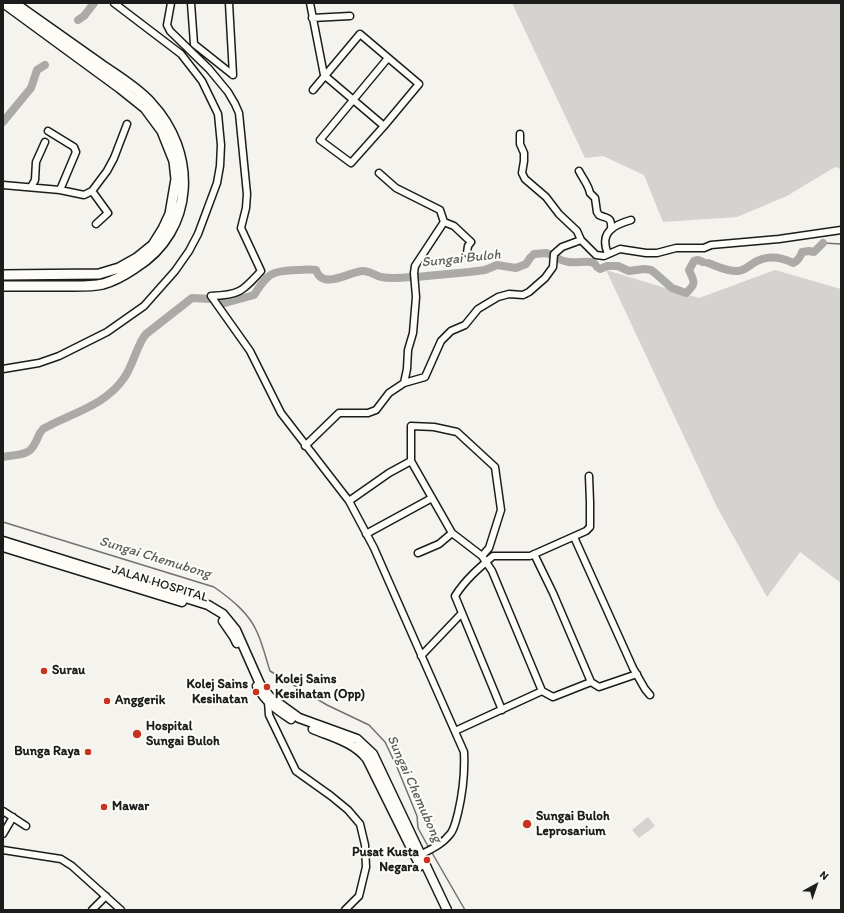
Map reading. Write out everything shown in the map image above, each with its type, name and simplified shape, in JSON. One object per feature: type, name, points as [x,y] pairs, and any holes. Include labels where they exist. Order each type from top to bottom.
[{"type":"highway","points":[[4,3],[76,56]]},
{"type":"highway","points":[[14,3],[76,47]]},
{"type":"highway","points":[[3,286],[78,286],[104,284],[124,275],[143,263],[165,243],[179,213],[184,190],[184,171],[177,144],[169,126],[148,105],[22,3]]},
{"type":"highway","points":[[3,10],[122,84]]},
{"type":"highway","points":[[3,275],[99,274],[119,268],[137,258],[153,245],[163,230],[170,214],[176,180],[174,161],[162,130],[148,105]]},
{"type":"main road","name":"JALAN HOSPITAL","points":[[3,541],[208,605],[223,614],[236,630],[260,684],[269,699]]},
{"type":"main road","name":"JALAN HOSPITAL","points":[[3,547],[213,613],[223,621],[234,637],[252,679],[263,698],[269,699],[299,718],[357,739],[373,754],[447,910]]},
{"type":"main road","name":"JALAN HOSPITAL","points":[[420,855],[441,910]]},
{"type":"street","points":[[3,369],[40,363],[59,356],[108,332],[144,306],[178,268],[189,251],[198,234],[217,183],[222,145],[218,114],[202,81],[181,54],[114,3]]},
{"type":"street","points":[[171,3],[167,25],[170,31],[209,70],[228,92],[239,113],[247,194],[246,208],[241,228],[261,271],[246,288],[230,295],[211,296],[250,351],[281,413],[349,501],[366,534],[464,752],[465,772],[463,795],[454,828],[436,847],[420,855]]},
{"type":"street","points":[[191,3],[194,44],[233,75],[229,3]]},
{"type":"street","points":[[310,3],[324,76],[384,126]]},
{"type":"street","points":[[312,18],[350,16]]},
{"type":"street","points":[[313,90],[360,34],[419,84],[351,163],[320,140],[388,58]]},
{"type":"street","points":[[3,185],[60,190],[84,195],[92,191],[107,171],[114,158],[127,124]]},
{"type":"street","points":[[48,131],[74,147],[76,152],[60,190]]},
{"type":"street","points":[[520,134],[520,144],[524,153],[522,173],[525,179],[546,197],[559,214],[580,234],[581,240],[596,255],[604,256],[620,249],[656,253],[676,248],[704,248],[711,245],[779,239],[841,230]]},
{"type":"street","points":[[31,187],[35,180],[36,162],[45,142]]},
{"type":"street","points":[[579,171],[590,189],[590,193],[595,198],[597,212],[599,215],[606,216],[612,222],[611,229]]},
{"type":"street","points":[[379,173],[396,188],[440,210],[444,222],[454,226],[471,242],[468,246],[467,253]]},
{"type":"street","points":[[92,191],[108,213],[96,224]]},
{"type":"street","points":[[608,254],[606,248],[606,236],[616,224],[631,220]]},
{"type":"street","points":[[404,383],[407,369],[408,350],[413,333],[416,298],[414,273],[415,266],[444,222]]},
{"type":"street","points":[[305,446],[339,412],[368,413],[376,410],[389,393],[404,383],[424,376],[441,341],[451,332],[465,325],[478,309],[498,297],[509,294],[523,294],[529,292],[545,278],[553,268],[554,254],[562,247],[581,240]]},
{"type":"street","points":[[482,556],[489,548],[500,510],[495,467],[457,432],[434,427],[411,426],[411,461],[452,533],[487,561],[542,692],[553,698],[591,682]]},
{"type":"street","points":[[349,501],[389,473],[411,461]]},
{"type":"street","points":[[502,710],[455,596],[462,585],[493,556],[530,556],[586,531],[590,527],[589,476]]},
{"type":"street","points":[[366,534],[432,498]]},
{"type":"street","points":[[418,553],[439,544],[452,533]]},
{"type":"street","points":[[574,537],[637,674],[645,689],[650,694]]},
{"type":"street","points":[[534,554],[553,593],[591,682],[599,687],[637,674]]},
{"type":"street","points":[[421,656],[462,613]]},
{"type":"street","points":[[455,731],[542,692]]},
{"type":"street","points":[[269,699],[269,715],[296,771],[348,810],[360,824],[365,845],[366,867],[359,896],[345,910]]},
{"type":"street","points":[[3,811],[26,826]]},
{"type":"street","points":[[3,834],[13,817]]},
{"type":"street","points":[[3,850],[61,859],[72,866],[121,910]]},
{"type":"street","points":[[92,910],[106,896]]},
{"type":"shaded area","points":[[512,3],[841,3],[841,169],[835,167],[787,196],[737,217],[663,222],[644,175],[603,156],[585,158]]},
{"type":"shaded area","points":[[606,270],[699,298],[775,270],[841,289],[841,583],[800,552],[767,597],[716,505]]},
{"type":"shaded area","points":[[648,817],[655,826],[639,838],[632,830]]},
{"type":"waterway","points":[[78,20],[84,16],[94,3]]},
{"type":"waterway","points":[[3,122],[31,88],[37,70],[45,65]]},
{"type":"waterway","name":"Sungai Buloh","points":[[823,243],[841,244]]},
{"type":"waterway","name":"Sungai Buloh","points":[[708,263],[726,270],[734,271],[740,271],[757,261],[767,258],[783,259],[793,263],[799,259],[802,252],[814,252],[823,243]]},
{"type":"waterway","name":"Sungai Buloh","points":[[416,277],[485,270],[497,265],[516,268],[526,264],[534,254],[547,253],[551,255]]},
{"type":"waterway","name":"Sungai Buloh","points":[[557,258],[565,261],[591,262],[595,264]]},
{"type":"waterway","name":"Sungai Buloh","points":[[597,267],[600,269],[607,266],[618,266],[629,271],[644,269],[651,270],[672,288],[686,293],[692,287],[694,282],[689,270],[694,261],[698,260],[703,262]]},
{"type":"waterway","name":"Sungai Buloh","points":[[217,301],[225,303],[254,295],[263,282],[271,275],[288,270],[316,270],[319,276],[324,279],[331,280],[363,271],[385,278],[412,277]]},
{"type":"waterway","name":"Sungai Buloh","points":[[3,457],[28,452],[34,445],[43,429],[87,408],[107,396],[124,378],[140,343],[146,334],[192,298],[210,299]]},
{"type":"waterway","name":"Sungai Chemubong","points":[[3,522],[214,587],[227,596],[239,607],[254,625],[270,671],[327,705],[369,725],[385,742],[417,816],[418,828],[429,848]]},
{"type":"waterway","name":"Sungai Chemubong","points":[[431,851],[465,910]]},
{"type":"place","name":"Surau","points":[[44,671]]},
{"type":"place","name":"Kolej Sains Kesihatan (Opp)","points":[[267,687]]},
{"type":"place","name":"Kolej Sains Kesihatan","points":[[256,692]]},
{"type":"place","name":"Anggerik","points":[[107,701]]},
{"type":"place","name":"Hospital Sungai Buloh","points":[[137,734]]},
{"type":"place","name":"Bunga Raya","points":[[88,752]]},
{"type":"place","name":"Mawar","points":[[104,807]]},
{"type":"place","name":"Sungai Buloh Leprosarium","points":[[527,824]]},
{"type":"place","name":"Pusat Kusta Negara","points":[[427,860]]}]
